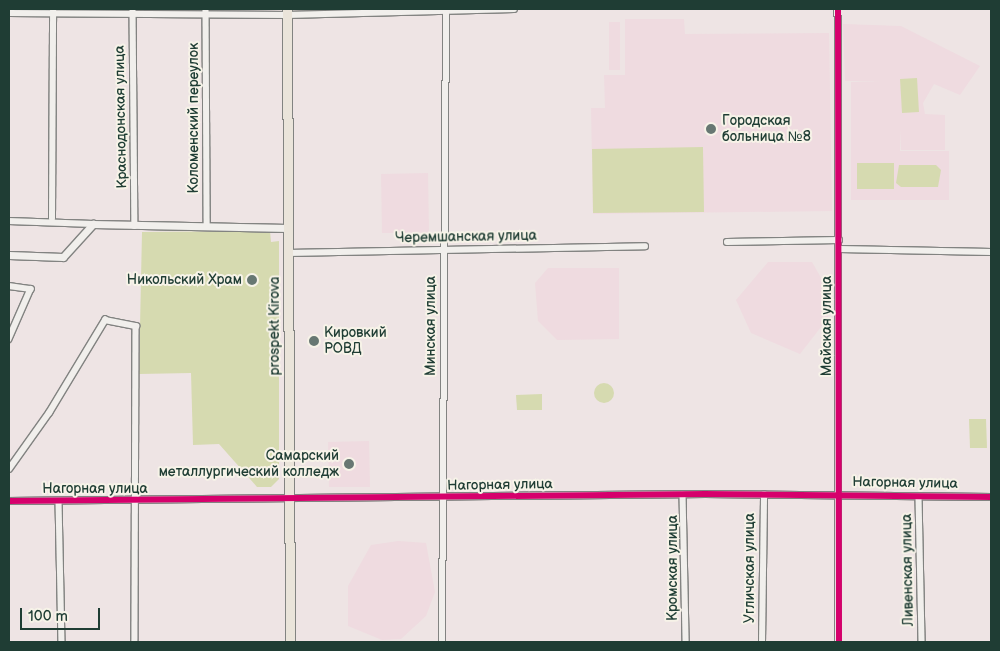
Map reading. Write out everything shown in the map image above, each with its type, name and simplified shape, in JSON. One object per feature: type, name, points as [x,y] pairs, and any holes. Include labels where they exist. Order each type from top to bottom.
[{"type":"main road","name":"prospekt Kirova","points":[[287,12],[290,642]]},
{"type":"street","points":[[9,14],[53,11],[287,12],[514,9]]},
{"type":"street","name":"Майская улица","points":[[838,9],[840,249],[839,642]]},
{"type":"street","name":"Минская улица","points":[[442,642],[446,10]]},
{"type":"street","points":[[52,219],[53,11]]},
{"type":"street","name":"Краснодонская улица","points":[[132,11],[135,226]]},
{"type":"street","name":"Коломенский переулок","points":[[206,227],[207,11]]},
{"type":"street","points":[[9,221],[52,219],[93,224],[135,226],[288,228]]},
{"type":"street","points":[[9,255],[63,257],[93,224]]},
{"type":"street","points":[[728,242],[839,240]]},
{"type":"street","name":"Черемшанская улица","points":[[288,253],[644,246]]},
{"type":"street","points":[[840,249],[991,252]]},
{"type":"street","points":[[9,286],[31,289],[9,340]]},
{"type":"street","points":[[9,469],[49,413],[105,320],[136,326],[135,642]]},
{"type":"street","name":"Нагорная улица","points":[[9,502],[683,494],[991,497]]},
{"type":"street","name":"Кромская улица","points":[[683,494],[686,642]]},
{"type":"street","name":"Угличская улица","points":[[762,642],[764,495]]},
{"type":"street","name":"Ливенская улица","points":[[919,497],[922,642]]},
{"type":"street","points":[[59,501],[62,642]]},
{"type":"shaded area","name":"Городская больница №8","points":[[625,19],[684,19],[685,34],[829,33],[832,211],[593,214],[591,108],[605,108],[604,75],[625,75]]},
{"type":"shaded area","points":[[609,22],[620,22],[620,70],[609,70]]},
{"type":"shaded area","points":[[843,24],[901,26],[980,66],[960,95],[934,84],[923,103],[925,114],[945,115],[945,150],[901,150],[900,129],[900,151],[949,151],[949,200],[851,200],[851,82],[881,81],[845,81]]},
{"type":"shaded area","points":[[428,173],[429,233],[382,233],[381,174]]},
{"type":"shaded area","points":[[768,262],[812,262],[828,290],[828,318],[800,354],[751,333],[736,300]]},
{"type":"shaded area","points":[[548,268],[619,268],[619,339],[557,340],[538,321],[535,283]]},
{"type":"shaded area","name":"Самарский металлургический колледж","points":[[369,441],[370,487],[329,487],[328,442]]},
{"type":"shaded area","points":[[398,541],[426,543],[435,592],[426,616],[401,639],[382,640],[348,626],[348,586],[371,545]]},
{"type":"green space","points":[[917,78],[919,112],[902,113],[900,79]]},
{"type":"green space","points":[[703,147],[704,212],[593,213],[592,149]]},
{"type":"green space","points":[[857,163],[894,163],[894,189],[857,189]]},
{"type":"green space","points":[[899,165],[936,165],[941,170],[938,187],[901,187],[896,183]]},
{"type":"green space","points":[[270,231],[271,242],[279,241],[279,479],[271,487],[257,487],[219,444],[193,445],[191,373],[139,374],[142,232]]},
{"type":"green space","points":[[604,383],[611,386],[614,393],[611,400],[604,403],[597,400],[594,393],[597,386]]},
{"type":"green space","points":[[542,394],[542,410],[517,410],[516,395]]},
{"type":"green space","points":[[969,419],[986,419],[987,448],[970,448]]},
{"type":"cycle path","points":[[838,9],[839,642]]},
{"type":"cycle path","points":[[9,501],[705,494],[991,497]]},
{"type":"place","name":"Городская больница №8","points":[[711,129]]},
{"type":"place","name":"Никольский Храм","points":[[252,280]]},
{"type":"place","name":"Кировкий РОВД","points":[[314,341]]},
{"type":"place","name":"Самарский металлургический колледж","points":[[349,464]]}]
